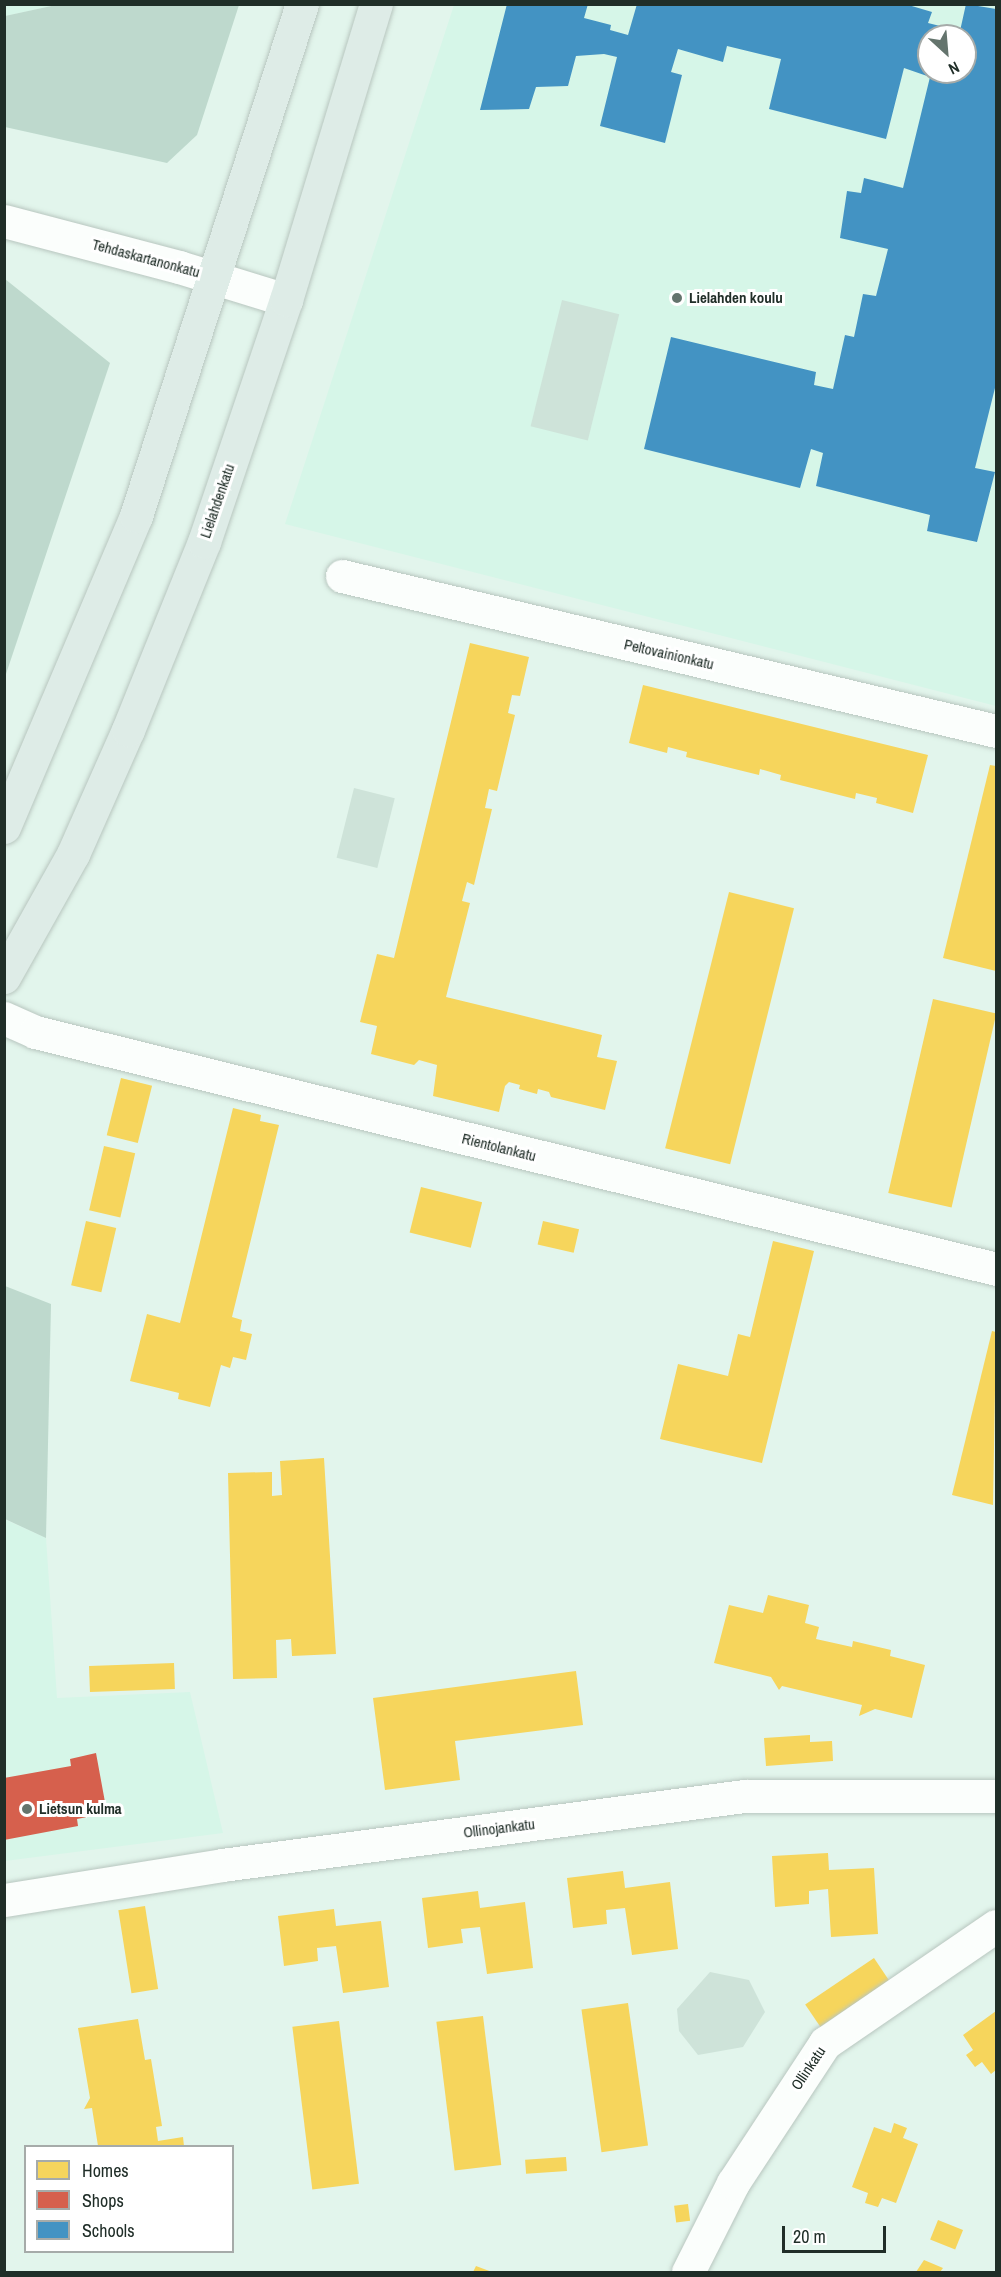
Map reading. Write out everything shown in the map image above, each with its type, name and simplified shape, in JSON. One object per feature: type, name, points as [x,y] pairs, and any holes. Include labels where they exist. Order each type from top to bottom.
[{"type":"main road","points":[[4,827],[136,516],[217,277],[302,4]]},
{"type":"main road","name":"Lielahdenkatu","points":[[4,977],[73,854],[128,730],[204,542],[286,300],[376,4]]},
{"type":"street","name":"Tehdaskartanonkatu","points":[[4,221],[217,277],[286,300]]},
{"type":"street","name":"Peltovainionkatu","points":[[342,576],[996,732]]},
{"type":"street","name":"Rientolankatu","points":[[4,1018],[35,1032],[996,1269]]},
{"type":"street","name":"Ollinojankatu","points":[[4,1900],[222,1864],[744,1796],[996,1796]]},
{"type":"street","name":"Ollinkatu","points":[[688,2272],[733,2183],[825,2043],[996,1926]]},
{"type":"shaded area","points":[[5,4],[56,5],[5,16]]},
{"type":"shaded area","points":[[56,5],[239,5],[197,135],[167,163],[5,127],[5,16]]},
{"type":"shaded area","name":"Lielahden koulu","points":[[454,5],[996,5],[996,706],[285,524]]},
{"type":"shaded area","points":[[4,279],[110,363],[5,677]]},
{"type":"shaded area","points":[[562,300],[619,314],[588,440],[531,426]]},
{"type":"shaded area","points":[[354,788],[395,798],[377,868],[337,858]]},
{"type":"shaded area","points":[[5,1286],[51,1304],[46,1538],[5,1519]]},
{"type":"shaded area","points":[[4,1519],[46,1538],[57,1698],[190,1692],[223,1833],[5,1861]]},
{"type":"shaded area","points":[[710,1972],[749,1980],[765,2012],[743,2047],[698,2055],[679,2031],[677,2009]]},
{"type":"building: Homes","points":[[470,643],[529,657],[520,696],[512,695],[508,713],[515,715],[497,791],[489,789],[485,808],[492,809],[474,885],[467,882],[462,901],[470,903],[446,997],[602,1035],[597,1057],[617,1061],[605,1110],[551,1097],[549,1092],[538,1089],[537,1094],[519,1089],[520,1085],[509,1082],[505,1086],[499,1112],[433,1096],[437,1065],[419,1060],[414,1065],[371,1054],[377,1026],[360,1022],[377,954],[394,958]]},
{"type":"building: Homes","points":[[643,685],[928,755],[913,813],[876,803],[877,798],[856,793],[855,799],[780,780],[781,775],[760,769],[759,775],[686,757],[687,752],[668,747],[667,753],[629,743]]},
{"type":"building: Homes","points":[[990,765],[996,766],[996,971],[943,958]]},
{"type":"building: Homes","points":[[729,892],[794,908],[730,1164],[665,1148]]},
{"type":"building: Homes","points":[[933,999],[996,1014],[952,1208],[888,1193]]},
{"type":"building: Homes","points":[[121,1078],[152,1086],[138,1143],[107,1135]]},
{"type":"building: Homes","points":[[233,1108],[261,1115],[260,1121],[279,1125],[232,1317],[242,1320],[240,1331],[252,1334],[246,1360],[233,1357],[230,1368],[221,1365],[210,1407],[178,1399],[179,1393],[130,1381],[147,1314],[180,1323]]},
{"type":"building: Homes","points":[[104,1146],[135,1153],[120,1218],[89,1210]]},
{"type":"building: Homes","points":[[421,1187],[482,1202],[471,1248],[410,1233]]},
{"type":"building: Homes","points":[[86,1221],[116,1228],[101,1292],[71,1285]]},
{"type":"building: Homes","points":[[543,1221],[579,1229],[574,1253],[538,1244]]},
{"type":"building: Homes","points":[[773,1241],[814,1251],[762,1463],[660,1439],[678,1364],[728,1376],[738,1334],[750,1337]]},
{"type":"building: Homes","points":[[992,1331],[996,1332],[993,1505],[952,1495]]},
{"type":"building: Homes","points":[[324,1458],[336,1654],[292,1656],[291,1639],[276,1640],[277,1678],[233,1679],[228,1473],[272,1472],[272,1496],[282,1495],[280,1461]]},
{"type":"building: Homes","points":[[768,1595],[809,1605],[805,1623],[819,1627],[816,1639],[852,1647],[853,1641],[891,1650],[890,1656],[925,1665],[912,1718],[875,1709],[859,1716],[862,1705],[782,1686],[779,1690],[771,1677],[714,1663],[729,1605],[763,1613]]},
{"type":"building: Homes","points":[[174,1663],[175,1689],[90,1692],[89,1666]]},
{"type":"building: Homes","points":[[576,1671],[583,1725],[455,1741],[460,1780],[385,1790],[373,1698]]},
{"type":"building: Homes","points":[[810,1735],[810,1742],[832,1741],[833,1761],[766,1766],[764,1738]]},
{"type":"building: Homes","points":[[828,1853],[829,1870],[874,1868],[878,1934],[831,1937],[828,1889],[809,1891],[809,1904],[775,1907],[772,1856]]},
{"type":"building: Homes","points":[[623,1871],[625,1888],[670,1882],[678,1949],[632,1955],[625,1908],[606,1910],[607,1924],[573,1928],[567,1878]]},
{"type":"building: Homes","points":[[478,1891],[480,1908],[525,1902],[533,1968],[487,1974],[480,1927],[461,1929],[463,1943],[428,1948],[422,1898]]},
{"type":"building: Homes","points":[[145,1906],[158,1989],[131,1993],[118,1910]]},
{"type":"building: Homes","points":[[334,1909],[336,1926],[381,1921],[389,1987],[343,1993],[336,1946],[317,1948],[318,1961],[284,1966],[278,1916]]},
{"type":"building: Homes","points":[[874,1958],[889,1980],[820,2027],[805,2004]]},
{"type":"building: Homes","points":[[628,2003],[648,2146],[601,2152],[581,2010]]},
{"type":"building: Homes","points":[[996,2011],[996,2070],[991,2074],[982,2062],[975,2067],[966,2055],[973,2050],[963,2035]]},
{"type":"building: Homes","points":[[483,2016],[501,2165],[455,2171],[436,2022]]},
{"type":"building: Homes","points":[[138,2019],[145,2060],[151,2059],[162,2126],[156,2127],[158,2141],[183,2137],[184,2145],[98,2145],[92,2108],[84,2109],[90,2098],[78,2028]]},
{"type":"building: Homes","points":[[339,2021],[359,2184],[312,2190],[292,2027]]},
{"type":"building: Homes","points":[[894,2123],[907,2128],[903,2138],[918,2144],[896,2203],[882,2198],[878,2207],[865,2203],[868,2193],[852,2187],[874,2127],[891,2133]]},
{"type":"building: Homes","points":[[566,2157],[567,2171],[526,2174],[525,2160]]},
{"type":"building: Homes","points":[[688,2204],[690,2221],[676,2223],[674,2206]]},
{"type":"building: Homes","points":[[938,2220],[963,2230],[955,2250],[930,2239]]},
{"type":"building: Homes","points":[[924,2260],[943,2268],[940,2272],[916,2272]]},
{"type":"building: Homes","points":[[476,2266],[492,2272],[473,2272]]},
{"type":"building: Shops","points":[[96,1753],[107,1813],[77,1819],[78,1826],[4,1840],[4,1778],[71,1766],[70,1759]]},
{"type":"building: Schools","points":[[507,4],[588,4],[584,18],[611,25],[610,30],[628,35],[637,4],[905,4],[932,12],[928,23],[932,24],[917,24],[917,72],[904,68],[886,139],[769,109],[781,59],[727,46],[723,62],[678,49],[671,72],[682,75],[665,143],[600,126],[617,57],[604,54],[576,56],[568,86],[536,87],[529,109],[480,110]]},
{"type":"building: Schools","points":[[966,4],[996,9],[996,384],[975,468],[995,472],[977,542],[927,531],[930,515],[816,486],[823,453],[811,449],[800,488],[644,449],[671,337],[816,372],[814,385],[833,389],[845,335],[854,337],[863,294],[876,296],[888,249],[840,238],[847,191],[861,193],[864,178],[903,188],[928,84],[977,84],[977,24],[962,24]]},
{"type":"place","name":"Lielahden koulu","points":[[677,298]]},
{"type":"place","name":"Lietsun kulma","points":[[27,1809]]}]
